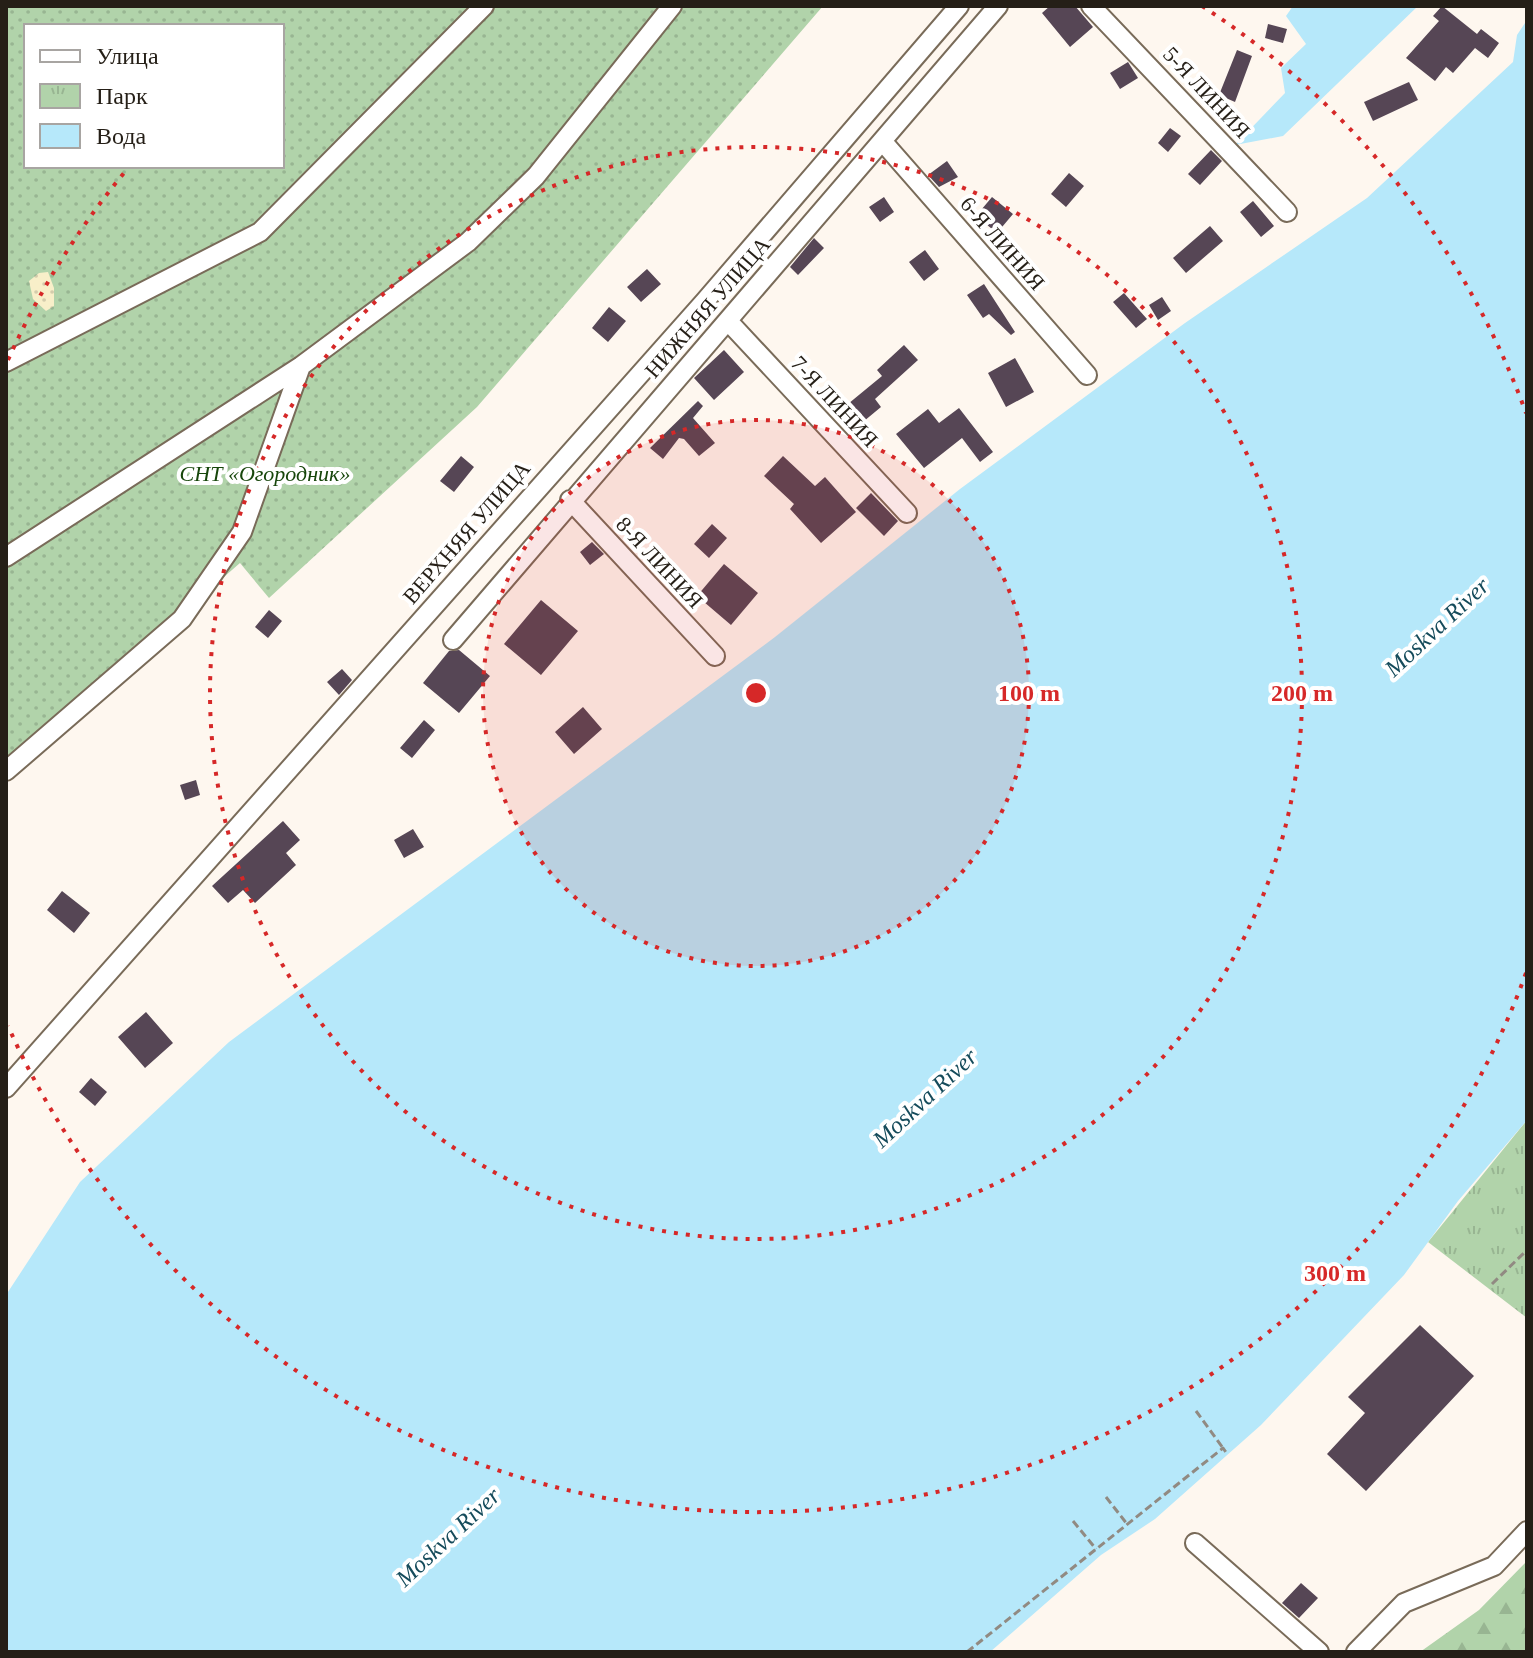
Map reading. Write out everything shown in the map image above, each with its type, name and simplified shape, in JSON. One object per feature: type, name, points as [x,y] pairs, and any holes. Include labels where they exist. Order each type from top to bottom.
[{"type":"street","points":[[6,362],[260,232],[484,6]]},
{"type":"street","points":[[6,557],[301,366],[468,242],[536,176],[672,6]]},
{"type":"street","name":"ВЕРХНЯЯ УЛИЦА","points":[[6,1088],[705,301],[959,6]]},
{"type":"street","name":"НИЖНЯЯ УЛИЦА","points":[[453,640],[570,500],[998,6]]},
{"type":"street","name":"5-Я ЛИНИЯ","points":[[1091,6],[1287,212]]},
{"type":"street","name":"6-Я ЛИНИЯ","points":[[883,142],[1087,375]]},
{"type":"street","name":"7-Я ЛИНИЯ","points":[[728,321],[907,513]]},
{"type":"street","points":[[6,771],[182,619],[242,532],[301,366]]},
{"type":"street","name":"8-Я ЛИНИЯ","points":[[570,500],[715,656]]},
{"type":"street","points":[[1356,1652],[1404,1603],[1494,1566],[1527,1531]]},
{"type":"street","points":[[1195,1543],[1319,1652]]},
{"type":"path","points":[[1492,1284],[1527,1250]]},
{"type":"path","points":[[1196,1411],[1228,1455]]},
{"type":"path","points":[[967,1652],[1223,1448]]},
{"type":"path","points":[[1106,1497],[1127,1524]]},
{"type":"path","points":[[1073,1521],[1096,1549]]},
{"type":"green space","name":"СНТ «Огородник»","points":[[6,6],[823,6],[477,407],[269,598],[240,563],[6,767]]},
{"type":"green space","points":[[1527,1120],[1527,1318],[1428,1242]]},
{"type":"green space","points":[[1527,1561],[1527,1652],[1420,1652],[1479,1610]]},
{"type":"sand","points":[[48,272],[54,288],[54,306],[46,311],[33,299],[29,281],[39,273]]},
{"type":"water","points":[[1293,6],[1418,6],[1283,136],[1235,145],[1285,93],[1281,68],[1306,44],[1286,16]]},
{"type":"water","name":"Moskva River","points":[[1527,20],[1527,1120],[1458,1201],[1404,1275],[1261,1425],[1155,1519],[1101,1555],[990,1652],[6,1652],[6,1295],[80,1182],[229,1042],[775,637],[960,489],[1185,323],[1367,198],[1513,62],[1517,35]]},
{"type":"building","points":[[1050,6],[1075,6],[1093,27],[1070,47],[1042,13]]},
{"type":"building","points":[[1442,6],[1477,34],[1481,29],[1499,43],[1488,58],[1475,48],[1453,73],[1446,67],[1435,81],[1406,58],[1439,21],[1433,16]]},
{"type":"building","points":[[1268,24],[1287,29],[1283,43],[1265,38]]},
{"type":"building","points":[[1237,50],[1252,56],[1235,102],[1219,95]]},
{"type":"building","points":[[1128,62],[1138,78],[1120,89],[1110,73]]},
{"type":"building","points":[[1409,82],[1418,100],[1373,121],[1364,102]]},
{"type":"building","points":[[1170,128],[1181,136],[1168,152],[1158,143]]},
{"type":"building","points":[[1211,150],[1222,161],[1200,185],[1188,174]]},
{"type":"building","points":[[947,161],[958,177],[939,187],[928,175]]},
{"type":"building","points":[[1069,173],[1084,186],[1066,207],[1051,194]]},
{"type":"building","points":[[884,197],[894,212],[880,222],[869,207]]},
{"type":"building","points":[[992,197],[1013,214],[997,233],[976,216]]},
{"type":"building","points":[[1253,201],[1274,226],[1261,237],[1240,212]]},
{"type":"building","points":[[1210,226],[1223,241],[1186,273],[1173,258]]},
{"type":"building","points":[[814,238],[824,248],[798,275],[790,267]]},
{"type":"building","points":[[925,250],[939,269],[924,281],[909,262]]},
{"type":"building","points":[[1010,251],[1024,259],[1015,274],[1004,262]]},
{"type":"building","points":[[647,269],[661,284],[641,302],[627,287]]},
{"type":"building","points":[[984,284],[1015,332],[1011,335],[989,314],[983,318],[967,295]]},
{"type":"building","points":[[1124,293],[1147,319],[1136,328],[1113,302]]},
{"type":"building","points":[[1162,297],[1171,311],[1158,320],[1149,305]]},
{"type":"building","points":[[609,307],[626,321],[608,342],[592,328]]},
{"type":"building","points":[[904,345],[918,360],[875,399],[881,407],[852,431],[837,413],[882,376],[877,370]]},
{"type":"building","points":[[724,350],[744,372],[714,400],[694,378]]},
{"type":"building","points":[[1015,358],[1034,392],[1006,407],[988,373]]},
{"type":"building","points":[[698,401],[703,406],[693,418],[715,443],[699,456],[684,439],[679,438],[663,459],[650,448]]},
{"type":"building","points":[[959,408],[993,452],[980,462],[962,438],[924,468],[896,434],[928,409],[939,423]]},
{"type":"building","points":[[461,456],[474,467],[454,492],[440,481]]},
{"type":"building","points":[[783,456],[815,486],[825,477],[856,512],[821,543],[790,509],[794,504],[764,476]]},
{"type":"building","points":[[871,493],[898,521],[884,536],[856,508]]},
{"type":"building","points":[[712,524],[727,538],[709,558],[694,544]]},
{"type":"building","points":[[592,542],[604,554],[590,565],[580,552]]},
{"type":"building","points":[[724,564],[758,593],[731,625],[697,596]]},
{"type":"building","points":[[541,600],[578,631],[541,675],[504,644]]},
{"type":"building","points":[[269,610],[282,621],[268,638],[255,627]]},
{"type":"building","points":[[459,650],[490,676],[459,713],[423,683],[449,651]]},
{"type":"building","points":[[342,669],[352,680],[339,695],[327,682]]},
{"type":"building","points":[[583,707],[602,729],[574,754],[555,732]]},
{"type":"building","points":[[424,720],[435,730],[412,758],[400,748]]},
{"type":"building","points":[[196,780],[200,795],[185,800],[180,785]]},
{"type":"building","points":[[283,821],[300,840],[286,853],[296,865],[255,903],[243,890],[228,903],[212,886]]},
{"type":"building","points":[[413,829],[424,847],[404,858],[394,840]]},
{"type":"building","points":[[62,891],[90,913],[74,933],[47,910]]},
{"type":"building","points":[[146,1012],[173,1043],[145,1068],[118,1037]]},
{"type":"building","points":[[91,1078],[107,1092],[95,1106],[79,1092]]},
{"type":"building","points":[[1420,1325],[1474,1376],[1366,1491],[1327,1454],[1365,1413],[1348,1397]]},
{"type":"building","points":[[1301,1583],[1318,1598],[1299,1618],[1282,1603]]}]
